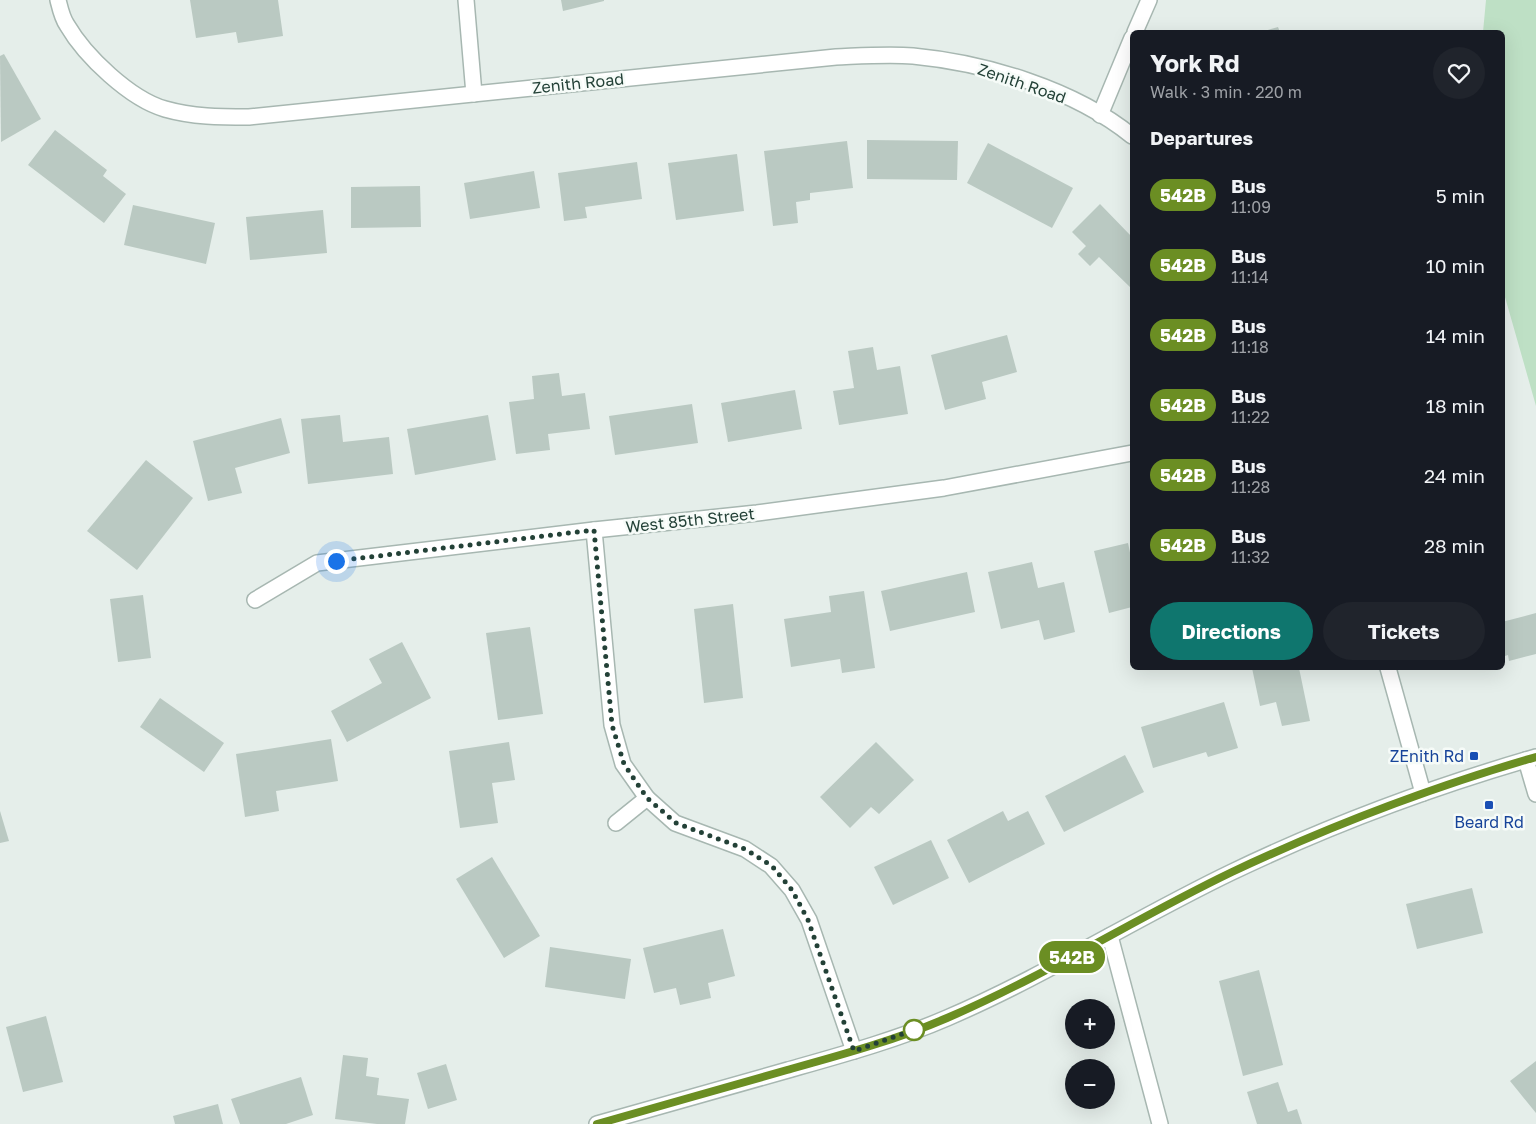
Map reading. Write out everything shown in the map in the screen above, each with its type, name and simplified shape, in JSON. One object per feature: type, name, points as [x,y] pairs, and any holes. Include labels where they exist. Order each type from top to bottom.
[{"type":"street","name":"Zenith Road","points":[[58,0],[66,25],[92,59],[125,88],[163,109],[206,117],[249,116],[836,56],[912,56],[988,68],[1060,93],[1100,115],[1130,135]]},
{"type":"street","points":[[466,0],[474,94]]},
{"type":"street","points":[[1136,30],[1148,0]]},
{"type":"street","points":[[1100,115],[1130,43]]},
{"type":"street","name":"West 85th Street","points":[[256,600],[316,563],[757,513],[944,488],[1130,453]]},
{"type":"street","points":[[594,530],[612,725],[624,764],[647,798],[676,823],[745,849],[772,866],[792,890],[808,920],[854,1051]]},
{"type":"street","points":[[1389,670],[1423,793]]},
{"type":"street","points":[[597,1124],[854,1051],[945,1019],[1033,979],[1232,872],[1352,819],[1423,793],[1531,758],[1536,794]]},
{"type":"street","points":[[616,823],[647,798]]},
{"type":"street","points":[[1110,936],[1160,1124]]},
{"type":"green space","points":[[1486,0],[1536,0],[1536,406],[1505,297],[1505,30],[1483,30]]},
{"type":"building","points":[[190,0],[278,0],[283,36],[238,43],[236,32],[196,38]]},
{"type":"building","points":[[561,0],[604,0],[604,1],[563,11]]},
{"type":"building","points":[[1278,27],[1279,30],[1268,30]]},
{"type":"building","points":[[4,54],[41,119],[1,142],[0,56]]},
{"type":"building","points":[[55,130],[107,170],[103,176],[126,194],[104,223],[28,165]]},
{"type":"building","points":[[867,140],[958,141],[957,180],[867,179]]},
{"type":"building","points":[[847,141],[853,188],[810,193],[810,200],[796,202],[798,223],[773,226],[764,151]]},
{"type":"building","points":[[988,143],[1073,188],[1052,228],[967,183]]},
{"type":"building","points":[[737,154],[744,211],[676,220],[668,163]]},
{"type":"building","points":[[637,162],[642,199],[585,207],[587,218],[564,221],[558,173]]},
{"type":"building","points":[[534,171],[540,208],[470,219],[464,183]]},
{"type":"building","points":[[420,186],[421,227],[351,228],[351,187]]},
{"type":"building","points":[[1100,204],[1130,235],[1130,287],[1099,257],[1090,266],[1078,254],[1086,246],[1072,232]]},
{"type":"building","points":[[133,205],[215,223],[206,264],[124,245]]},
{"type":"building","points":[[323,210],[327,253],[250,260],[246,217]]},
{"type":"building","points":[[1007,335],[1017,372],[982,382],[986,399],[945,410],[931,355]]},
{"type":"building","points":[[873,347],[877,370],[900,366],[908,414],[839,425],[833,391],[854,388],[848,351]]},
{"type":"building","points":[[559,373],[562,396],[585,393],[590,429],[548,434],[550,450],[516,454],[509,402],[534,399],[532,376]]},
{"type":"building","points":[[795,390],[802,429],[728,442],[721,403]]},
{"type":"building","points":[[692,404],[698,443],[615,455],[609,416]]},
{"type":"building","points":[[340,415],[343,442],[389,437],[393,474],[308,484],[301,419]]},
{"type":"building","points":[[488,415],[496,460],[415,475],[407,429]]},
{"type":"building","points":[[281,418],[290,453],[235,468],[242,493],[208,501],[193,441]]},
{"type":"building","points":[[146,460],[193,498],[137,570],[87,531]]},
{"type":"building","points":[[1128,543],[1130,552],[1130,608],[1109,613],[1094,551]]},
{"type":"building","points":[[1032,562],[1038,588],[1064,582],[1075,632],[1044,640],[1039,620],[1001,629],[988,572]]},
{"type":"building","points":[[967,572],[975,612],[890,631],[881,591]]},
{"type":"building","points":[[864,591],[875,668],[842,673],[840,659],[791,667],[784,619],[831,612],[829,596]]},
{"type":"building","points":[[143,595],[151,658],[118,662],[110,599]]},
{"type":"building","points":[[733,604],[743,698],[704,703],[694,609]]},
{"type":"building","points":[[1536,613],[1536,654],[1509,661],[1508,655],[1505,656],[1505,621]]},
{"type":"building","points":[[530,627],[543,714],[498,720],[486,633]]},
{"type":"building","points":[[402,642],[431,698],[347,742],[331,711],[382,683],[369,659]]},
{"type":"building","points":[[1252,670],[1299,670],[1310,721],[1282,726],[1276,702],[1260,706]]},
{"type":"building","points":[[160,698],[224,743],[204,772],[140,727]]},
{"type":"building","points":[[1224,702],[1238,748],[1208,757],[1206,752],[1153,768],[1141,727]]},
{"type":"building","points":[[331,739],[338,781],[276,791],[279,811],[245,817],[236,754]]},
{"type":"building","points":[[509,742],[515,780],[492,783],[498,823],[460,828],[449,751]]},
{"type":"building","points":[[876,742],[914,780],[879,814],[871,807],[850,828],[820,797]]},
{"type":"building","points":[[1125,755],[1144,792],[1064,832],[1045,796]]},
{"type":"building","points":[[0,811],[9,841],[0,843]]},
{"type":"building","points":[[1003,811],[1008,821],[1028,811],[1045,844],[969,883],[947,840]]},
{"type":"building","points":[[931,840],[949,878],[893,905],[874,867]]},
{"type":"building","points":[[492,857],[540,936],[504,958],[456,879]]},
{"type":"building","points":[[1472,888],[1483,933],[1417,949],[1406,904]]},
{"type":"building","points":[[723,929],[735,976],[708,983],[711,998],[680,1005],[676,988],[654,993],[643,948]]},
{"type":"building","points":[[550,947],[631,959],[625,999],[545,987]]},
{"type":"building","points":[[1259,970],[1283,1065],[1243,1076],[1219,981]]},
{"type":"building","points":[[46,1016],[63,1082],[23,1092],[6,1027]]},
{"type":"building","points":[[343,1055],[368,1058],[366,1076],[379,1078],[377,1095],[409,1099],[405,1124],[377,1124],[335,1119]]},
{"type":"building","points":[[1536,1061],[1536,1113],[1510,1081]]},
{"type":"building","points":[[446,1064],[457,1100],[428,1109],[417,1073]]},
{"type":"building","points":[[301,1077],[313,1115],[286,1124],[240,1124],[231,1099]]},
{"type":"building","points":[[1278,1082],[1288,1112],[1297,1109],[1302,1124],[1257,1124],[1247,1092]]},
{"type":"building","points":[[218,1104],[223,1124],[175,1124],[173,1116]]},
{"type":"bus line","name":"542B","points":[[597,1124],[854,1051],[945,1019],[1033,979],[1117,932],[1232,872],[1352,819],[1423,793],[1536,757]]},
{"type":"place","name":"ZEnith Rd","points":[[1474,756]]},
{"type":"place","name":"Beard Rd","points":[[1489,805]]},
{"type":"route","points":[[336,561],[594,530],[612,725],[624,764],[647,798],[676,823],[745,849],[772,866],[792,890],[808,920],[854,1051],[914,1030]]}]
